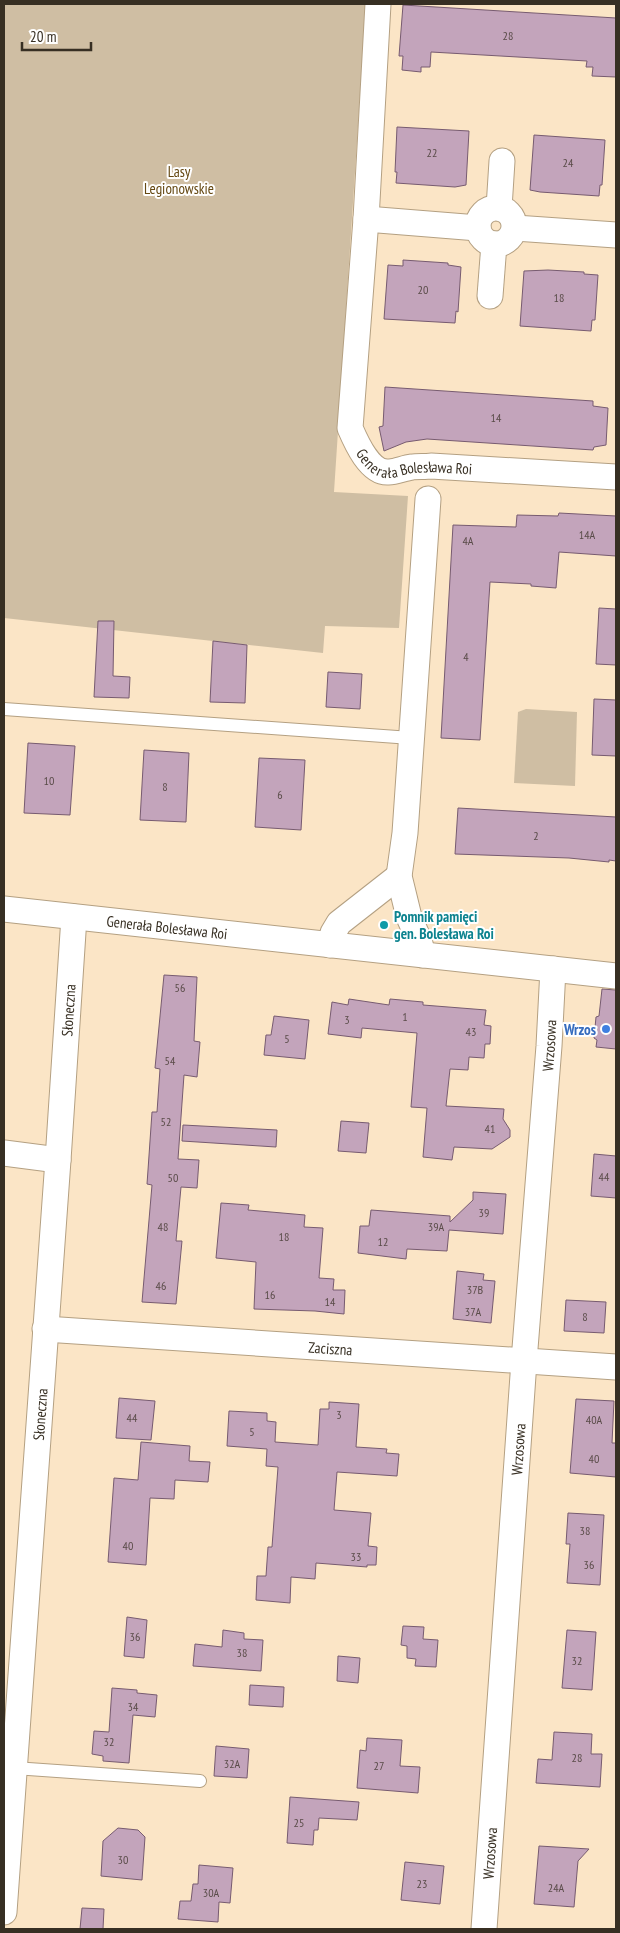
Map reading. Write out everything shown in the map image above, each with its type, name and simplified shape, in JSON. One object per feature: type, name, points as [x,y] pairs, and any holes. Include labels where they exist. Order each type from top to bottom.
[{"type":"street","name":"Generała Bolesława Roi","points":[[378,4],[366,218],[350,428],[357,445],[366,458],[382,472],[431,466],[616,478]]},
{"type":"street","points":[[499,208],[502,161]]},
{"type":"street","points":[[366,218],[486,236],[501,244],[508,241],[515,228],[511,215],[499,208],[488,210],[478,222],[486,236],[490,296]]},
{"type":"street","points":[[515,228],[616,236]]},
{"type":"street","points":[[423,955],[409,917],[399,876],[405,834],[428,498]]},
{"type":"street","points":[[330,945],[333,933],[339,923],[399,876]]},
{"type":"street","name":"Generała Bolesława Roi","points":[[4,909],[616,976]]},
{"type":"street","name":"Słoneczna","points":[[4,1912],[74,917]]},
{"type":"street","name":"Wrzosowa","points":[[484,1929],[524,1361],[549,1046],[553,969]]},
{"type":"street","points":[[4,1153],[58,1160]]},
{"type":"street","name":"Zaciszna","points":[[45,1330],[616,1367]]},
{"type":"lane","points":[[4,709],[411,738]]},
{"type":"lane","points":[[14,1768],[200,1781]]},
{"type":"green space","name":"Lasy Legionowskie","points":[[4,4],[366,4],[334,492],[408,496],[399,628],[325,626],[323,653],[4,618]]},
{"type":"green space","points":[[526,709],[577,712],[575,786],[514,783],[518,712]]},
{"type":"building","points":[[403,5],[616,18],[616,77],[592,76],[593,67],[586,67],[587,61],[431,52],[430,67],[421,67],[421,72],[402,70],[403,56],[399,56]]},
{"type":"building","points":[[397,127],[469,131],[466,185],[455,187],[396,183]]},
{"type":"building","points":[[534,135],[605,140],[602,185],[600,185],[599,196],[530,190]]},
{"type":"building","points":[[403,260],[448,263],[448,265],[461,267],[458,312],[456,311],[455,323],[384,319],[388,265],[403,266]]},
{"type":"building","points":[[524,271],[584,272],[584,274],[598,275],[595,320],[592,320],[591,331],[520,326]]},
{"type":"building","points":[[385,387],[593,401],[593,406],[608,408],[606,445],[594,447],[593,450],[427,439],[406,442],[384,451],[379,427],[383,426]]},
{"type":"building","points":[[559,513],[616,516],[616,556],[559,552],[556,588],[531,586],[531,584],[490,582],[480,740],[441,738],[453,525],[516,527],[517,515],[558,516]]},
{"type":"building","points":[[599,608],[616,609],[616,665],[596,664]]},
{"type":"building","points":[[98,621],[114,621],[113,676],[130,677],[129,698],[94,697]]},
{"type":"building","points":[[213,641],[247,645],[245,703],[210,702]]},
{"type":"building","points":[[328,672],[362,674],[360,709],[326,707]]},
{"type":"building","points":[[594,699],[616,700],[616,756],[592,755]]},
{"type":"building","points":[[28,743],[75,746],[70,815],[24,813]]},
{"type":"building","points":[[144,750],[189,753],[186,822],[140,820]]},
{"type":"building","points":[[259,758],[305,760],[301,830],[255,827]]},
{"type":"building","points":[[458,808],[616,817],[616,861],[455,854]]},
{"type":"building","points":[[164,975],[197,977],[194,1041],[200,1042],[197,1077],[184,1075],[178,1159],[199,1160],[197,1188],[181,1187],[176,1241],[182,1241],[176,1304],[142,1302],[152,1185],[147,1184],[152,1112],[157,1112],[160,1069],[155,1068]]},
{"type":"building","points":[[602,989],[616,990],[616,1049],[596,1047],[597,1040],[594,1038],[596,1017],[599,1016]]},
{"type":"building","points":[[349,999],[389,1005],[390,999],[423,1002],[423,1005],[486,1010],[484,1025],[491,1026],[490,1044],[485,1044],[484,1058],[469,1057],[468,1070],[450,1069],[446,1106],[504,1109],[503,1119],[510,1130],[510,1137],[492,1149],[454,1147],[452,1160],[423,1157],[427,1108],[411,1107],[417,1033],[362,1028],[361,1038],[328,1034],[332,1002],[348,1005]]},
{"type":"building","points":[[274,1016],[309,1020],[305,1059],[264,1055],[266,1035],[271,1035]]},
{"type":"building","points":[[341,1121],[369,1123],[366,1153],[338,1151]]},
{"type":"building","points":[[183,1125],[277,1130],[276,1147],[182,1141]]},
{"type":"building","points":[[594,1154],[616,1156],[616,1198],[591,1196]]},
{"type":"building","points":[[473,1192],[506,1194],[503,1234],[449,1230],[447,1251],[407,1249],[406,1259],[358,1253],[360,1226],[369,1226],[371,1210],[450,1216],[450,1222],[473,1200]]},
{"type":"building","points":[[221,1203],[249,1205],[248,1210],[305,1215],[304,1227],[323,1228],[319,1278],[334,1279],[333,1290],[345,1290],[344,1314],[254,1309],[256,1262],[216,1258]]},
{"type":"building","points":[[457,1271],[484,1274],[483,1280],[495,1281],[491,1323],[453,1319]]},
{"type":"building","points":[[566,1300],[606,1302],[604,1333],[564,1331]]},
{"type":"building","points":[[119,1398],[155,1401],[151,1440],[116,1438]]},
{"type":"building","points":[[576,1399],[614,1401],[612,1443],[616,1443],[616,1477],[570,1473]]},
{"type":"building","points":[[329,1402],[359,1404],[356,1447],[387,1449],[386,1453],[399,1454],[397,1476],[337,1472],[334,1510],[371,1513],[368,1546],[377,1547],[376,1565],[367,1565],[367,1567],[316,1563],[315,1579],[291,1577],[290,1603],[256,1600],[257,1576],[266,1576],[268,1547],[272,1547],[278,1467],[266,1466],[267,1449],[227,1446],[229,1411],[267,1413],[267,1421],[276,1422],[275,1442],[318,1445],[320,1409],[329,1409]]},
{"type":"building","points":[[141,1442],[190,1446],[189,1461],[210,1462],[208,1482],[175,1480],[174,1499],[150,1498],[146,1565],[108,1562],[114,1478],[138,1480]]},
{"type":"building","points":[[568,1513],[604,1515],[600,1585],[567,1583],[570,1544],[566,1544]]},
{"type":"building","points":[[127,1617],[147,1620],[144,1658],[124,1656]]},
{"type":"building","points":[[403,1626],[424,1627],[423,1639],[438,1640],[436,1667],[415,1666],[416,1659],[407,1658],[407,1646],[401,1645]]},
{"type":"building","points":[[223,1630],[244,1633],[244,1639],[263,1640],[261,1671],[193,1666],[195,1644],[222,1647]]},
{"type":"building","points":[[567,1630],[596,1632],[592,1690],[562,1688]]},
{"type":"building","points":[[338,1656],[360,1658],[358,1683],[337,1681]]},
{"type":"building","points":[[250,1685],[284,1687],[283,1707],[249,1705]]},
{"type":"building","points":[[112,1688],[137,1690],[137,1693],[157,1695],[155,1717],[133,1715],[129,1763],[103,1761],[103,1756],[92,1754],[94,1731],[109,1732]]},
{"type":"building","points":[[554,1732],[592,1734],[591,1754],[602,1754],[600,1787],[536,1783],[538,1759],[552,1760]]},
{"type":"building","points":[[367,1738],[402,1740],[400,1766],[420,1767],[418,1793],[357,1788],[360,1750],[366,1751]]},
{"type":"building","points":[[216,1746],[249,1749],[247,1778],[214,1776]]},
{"type":"building","points":[[290,1797],[359,1802],[357,1820],[319,1818],[318,1830],[314,1830],[313,1845],[287,1843]]},
{"type":"building","points":[[118,1828],[138,1830],[145,1837],[142,1880],[101,1876],[103,1841]]},
{"type":"building","points":[[539,1846],[589,1849],[578,1861],[574,1907],[534,1904]]},
{"type":"building","points":[[405,1862],[444,1866],[440,1904],[401,1900]]},
{"type":"building","points":[[199,1865],[233,1868],[230,1903],[219,1902],[218,1922],[178,1919],[180,1901],[191,1901],[193,1884],[198,1884]]},
{"type":"building","points":[[82,1908],[104,1909],[103,1929],[80,1929]]},
{"type":"place","name":"Pomnik pamięci gen. Bolesława Roi","points":[[384,925]]},
{"type":"place","name":"Wrzos","points":[[606,1029]]}]
